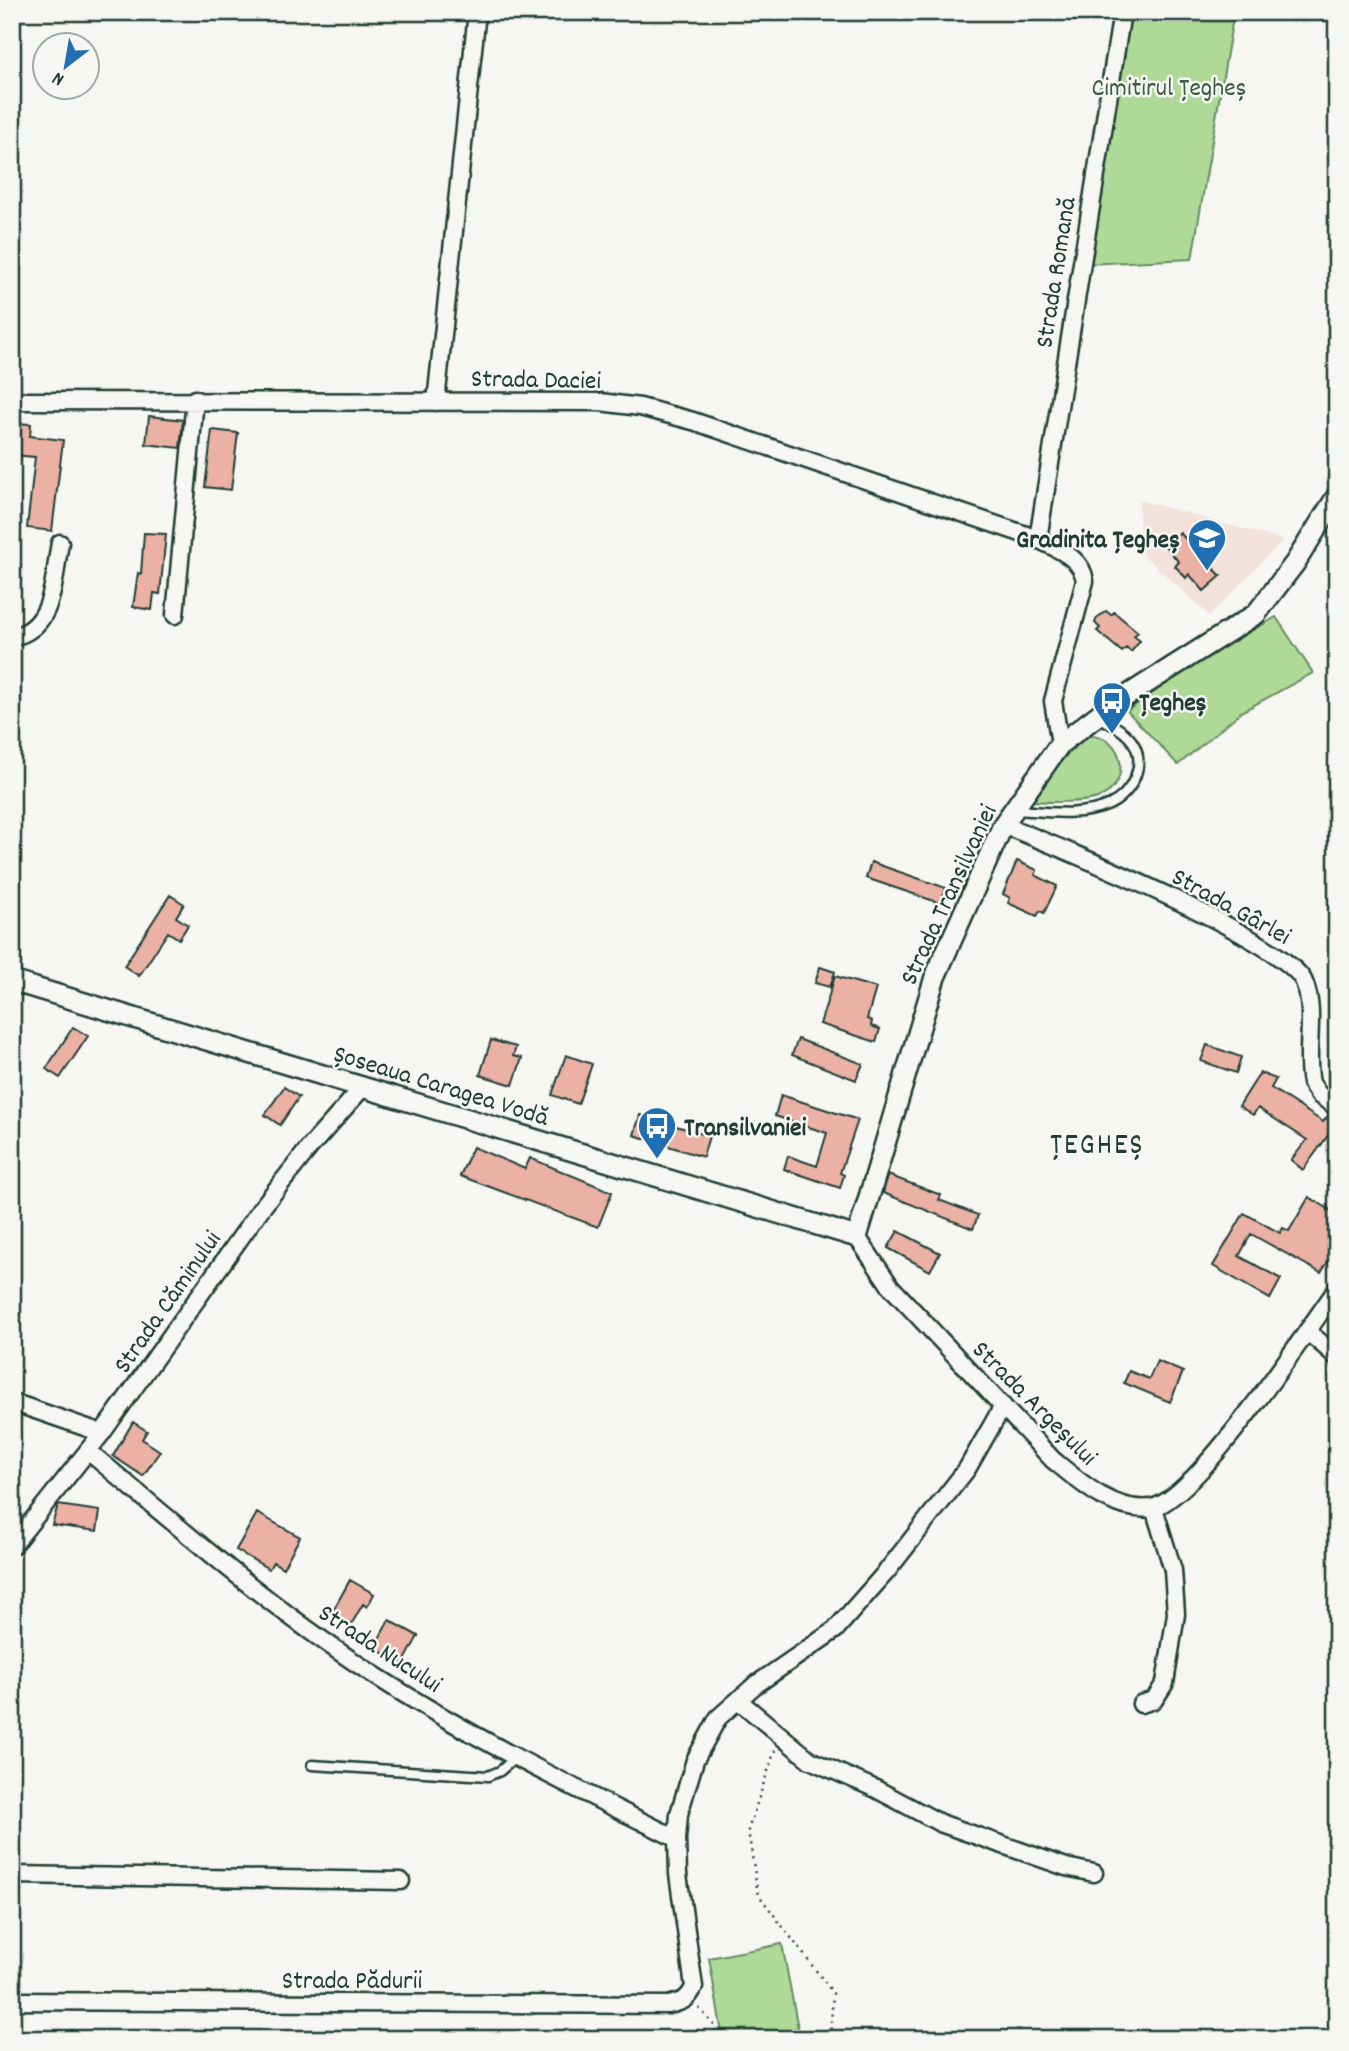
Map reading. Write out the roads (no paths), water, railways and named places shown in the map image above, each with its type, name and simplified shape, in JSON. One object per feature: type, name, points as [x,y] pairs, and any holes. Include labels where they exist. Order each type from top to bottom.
[{"type":"street","points":[[436,402],[477,12]]},
{"type":"street","name":"Strada Romană","points":[[1038,539],[1122,12]]},
{"type":"street","points":[[175,615],[195,399]]},
{"type":"street","name":"Strada Daciei","points":[[12,401],[195,399],[577,402],[640,407],[692,421],[1038,539],[1076,560],[1083,567],[1085,581],[1053,701],[1060,744]]},
{"type":"street","name":"Strada Transilvaniei","points":[[856,1237],[910,1051],[935,977],[1008,817],[1060,744],[1096,717],[1256,614],[1295,564],[1337,496]]},
{"type":"street","points":[[12,637],[27,634],[46,616],[60,543]]},
{"type":"street","name":"Strada Gârlei","points":[[1008,817],[1218,922],[1298,971],[1307,990],[1311,1083],[1319,1095],[1337,1107]]},
{"type":"street","name":"Șoseaua Caragea Vodă","points":[[12,981],[856,1237]]},
{"type":"street","name":"Strada Căminului","points":[[12,1546],[102,1433],[260,1210],[309,1148],[363,1087]]},
{"type":"street","name":"Strada Argeșului","points":[[856,1237],[891,1287],[1053,1460],[1082,1484],[1106,1498],[1133,1508],[1154,1508]]},
{"type":"street","points":[[1141,1704],[1154,1700],[1165,1683],[1177,1614],[1173,1570],[1154,1508],[1169,1499],[1198,1473],[1226,1441],[1337,1289]]},
{"type":"street","points":[[1307,1331],[1337,1357]]},
{"type":"street","points":[[12,1402],[102,1433]]},
{"type":"street","points":[[677,1839],[679,1814],[695,1760],[718,1718],[738,1700],[816,1645],[853,1610],[949,1495],[1003,1406]]},
{"type":"street","name":"Strada Nucului","points":[[88,1451],[219,1562],[294,1620],[382,1680],[515,1758],[677,1839]]},
{"type":"street","points":[[738,1700],[779,1737],[810,1760],[876,1788],[940,1823],[1066,1867],[1094,1873]]},
{"type":"street","name":"Strada Pădurii","points":[[12,2001],[668,2005],[689,1998],[694,1987],[678,1874],[677,1839]]},
{"type":"street","points":[[12,1875],[401,1881]]},
{"type":"lane","points":[[1008,817],[1091,810],[1107,806],[1130,790],[1137,767],[1133,743],[1116,726],[1096,717]]},
{"type":"lane","points":[[312,1765],[488,1776],[500,1771],[515,1758]]},
{"type":"place","name":"Gradinita Țegheș","points":[[1207,572]]},
{"type":"place","name":"Țegheș","points":[[1112,735]]},
{"type":"place","name":"Transilvaniei","points":[[657,1160]]},
{"type":"district","name":"ȚEGHEȘ","points":[[1097,1143]]},
{"type":"park label","name":"Cimitirul Țegheș","points":[[1169,86]]}]
